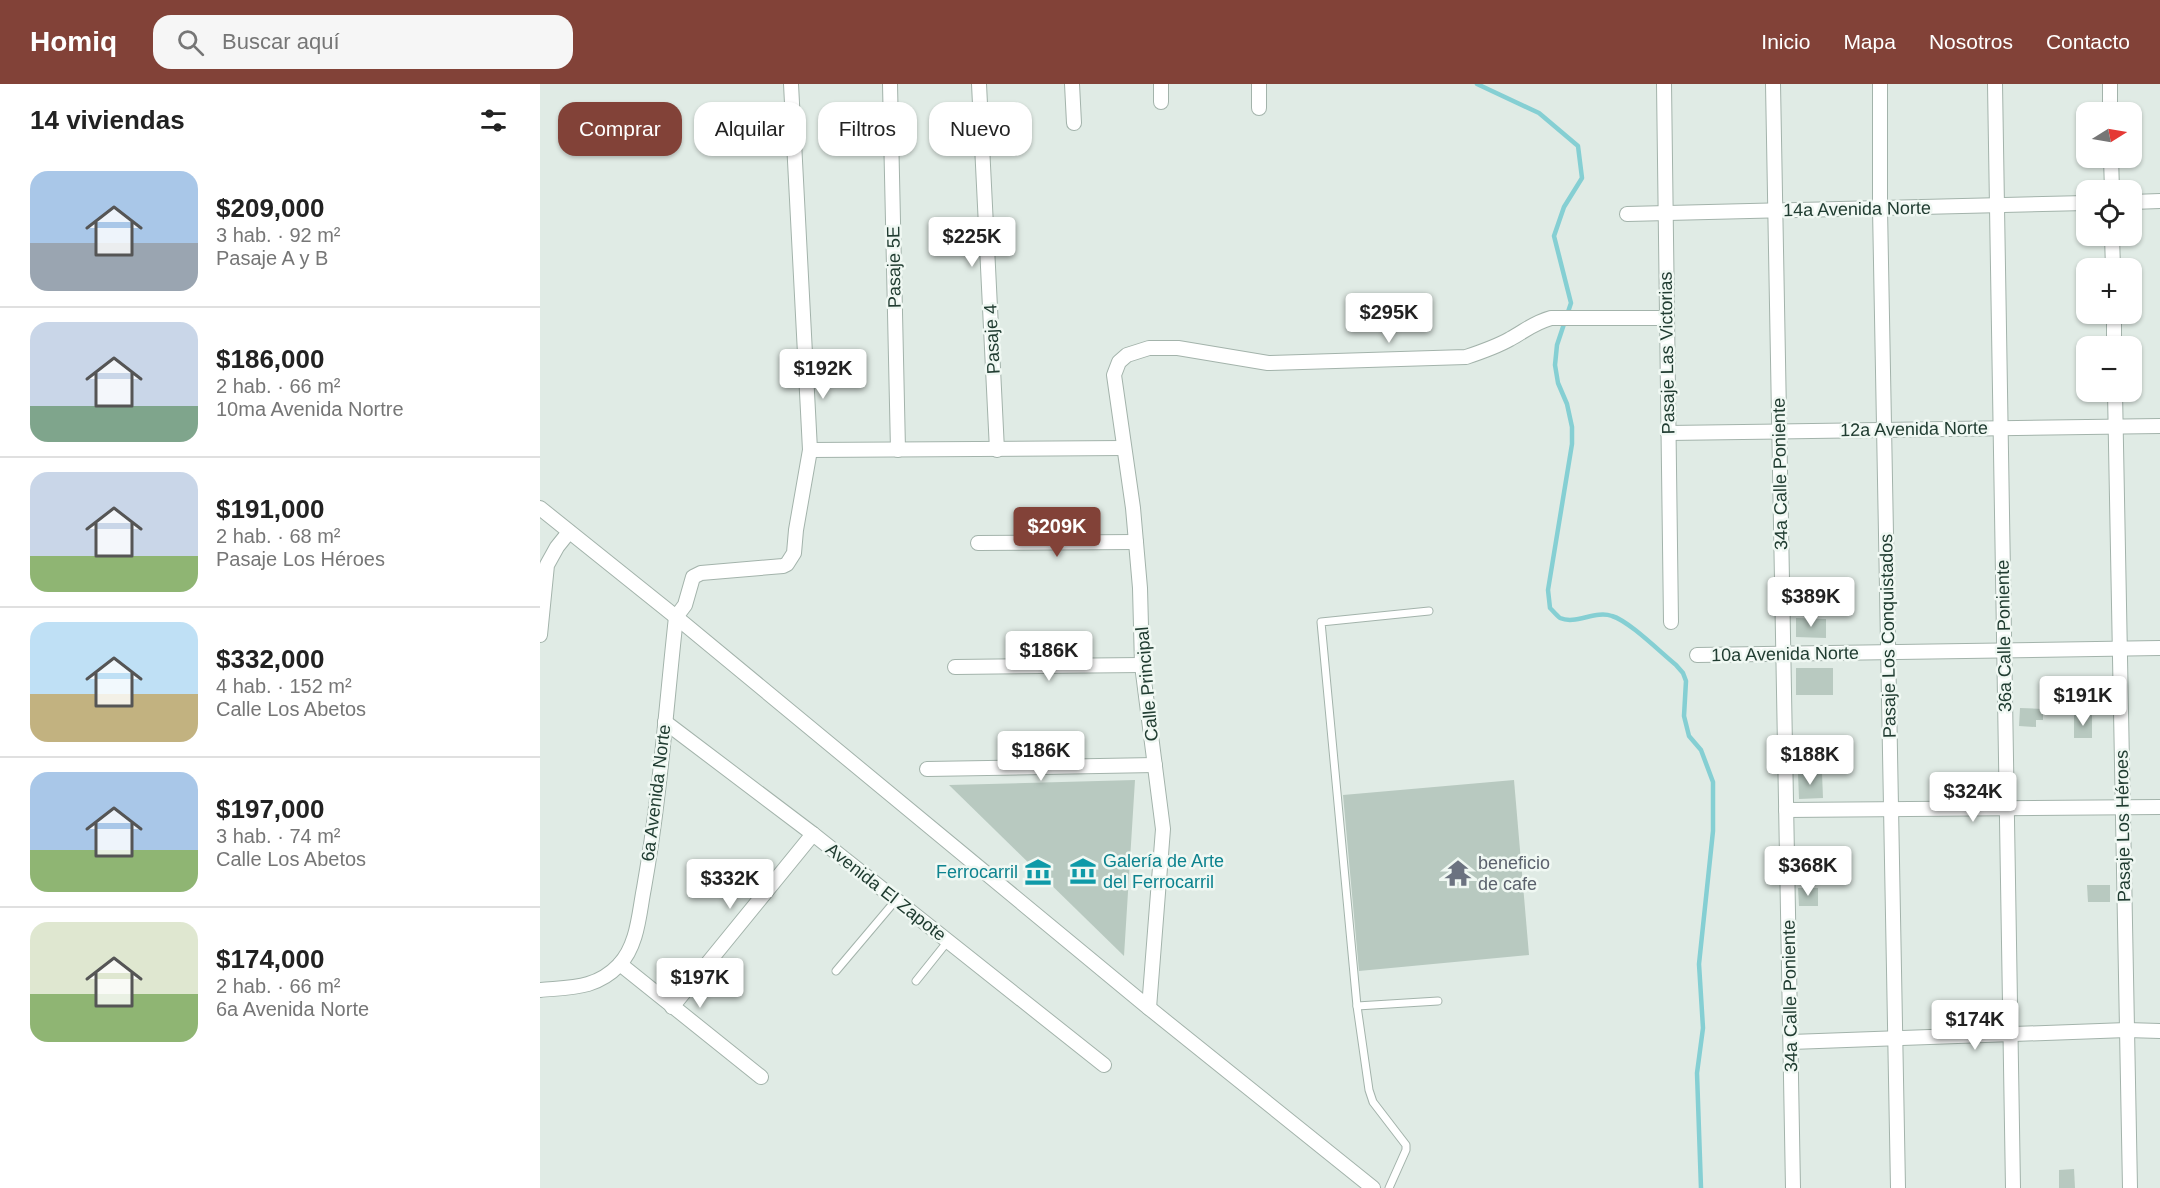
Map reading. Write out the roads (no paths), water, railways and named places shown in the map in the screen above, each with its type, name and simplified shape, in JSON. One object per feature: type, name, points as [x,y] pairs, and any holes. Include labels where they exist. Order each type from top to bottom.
[{"type":"street","points":[[676,617],[685,605],[693,576],[701,573],[783,566],[794,553],[810,450],[791,84]]},
{"type":"street","name":"Pasaje 5E","points":[[890,84],[898,450]]},
{"type":"street","name":"Pasaje 4","points":[[979,84],[997,450]]},
{"type":"street","points":[[1072,84],[1074,123]]},
{"type":"street","points":[[1161,84],[1161,102]]},
{"type":"street","points":[[1259,84],[1259,108]]},
{"type":"street","name":"Pasaje Las Victorias","points":[[1664,84],[1671,622]]},
{"type":"street","name":"34a Calle Poniente","points":[[1773,84],[1793,1188]]},
{"type":"street","name":"Pasaje Los Conquistados","points":[[1880,84],[1880,208],[1898,1188]]},
{"type":"street","name":"36a Calle Poniente","points":[[1995,84],[2013,1188]]},
{"type":"street","points":[[2110,84],[2110,102]]},
{"type":"street","points":[[2142,202],[2160,201]]},
{"type":"street","name":"14a Avenida Norte","points":[[1627,214],[2076,203]]},
{"type":"street","name":"Calle Principal","points":[[1149,1008],[1164,829],[1142,665],[1136,542],[1114,375],[1119,362],[1126,355],[1149,348],[1178,348],[1268,363],[1466,357],[1489,349],[1533,324],[1551,318],[1667,318]]},
{"type":"street","name":"Pasaje Los Héroes","points":[[2115,402],[2130,1188]]},
{"type":"street","name":"12a Avenida Norte","points":[[1668,433],[2160,426]]},
{"type":"street","points":[[810,450],[1123,448]]},
{"type":"street","points":[[540,508],[676,617],[1149,1008],[1373,1188]]},
{"type":"street","points":[[540,635],[547,565],[568,532]]},
{"type":"street","points":[[978,543],[1136,542]]},
{"type":"street","name":"6a Avenida Norte","points":[[620,964],[635,934],[649,859],[661,780],[676,617]]},
{"type":"street","name":"10a Avenida Norte","points":[[1697,655],[2160,648]]},
{"type":"street","points":[[955,667],[1142,665]]},
{"type":"street","name":"Avenida El Zapote","points":[[665,722],[813,834],[1104,1065]]},
{"type":"street","points":[[927,769],[1155,765]]},
{"type":"street","points":[[1786,810],[2160,807]]},
{"type":"street","points":[[672,1007],[813,834]]},
{"type":"street","points":[[540,990],[595,984],[620,964],[761,1077]]},
{"type":"street","points":[[1791,1042],[2127,1030],[2160,1031]]},
{"type":"lane","points":[[1389,1188],[1406,1150],[1406,1145],[1370,1096],[1358,1006],[1321,622],[1429,611]]},
{"type":"lane","points":[[836,971],[896,900]]},
{"type":"lane","points":[[916,981],[948,941]]},
{"type":"lane","points":[[1358,1006],[1438,1001]]},
{"type":"waterway","points":[[1477,84],[1539,113],[1578,146],[1582,178],[1564,207],[1554,236],[1571,303],[1557,345],[1555,365],[1558,383],[1567,404],[1572,427],[1572,444],[1548,590],[1550,608],[1560,618],[1566,620],[1599,615],[1619,619],[1636,630],[1676,665],[1686,681],[1684,716],[1689,736],[1701,750],[1713,782],[1713,831],[1699,964],[1703,1028],[1697,1073],[1701,1188]]},
{"type":"place","name":"Galería de Arte del Ferrocarril","points":[[1083,871]]},
{"type":"place","name":"Ferrocarril","points":[[1038,872]]},
{"type":"place","name":"beneficio de cafe","points":[[1458,873]]}]
